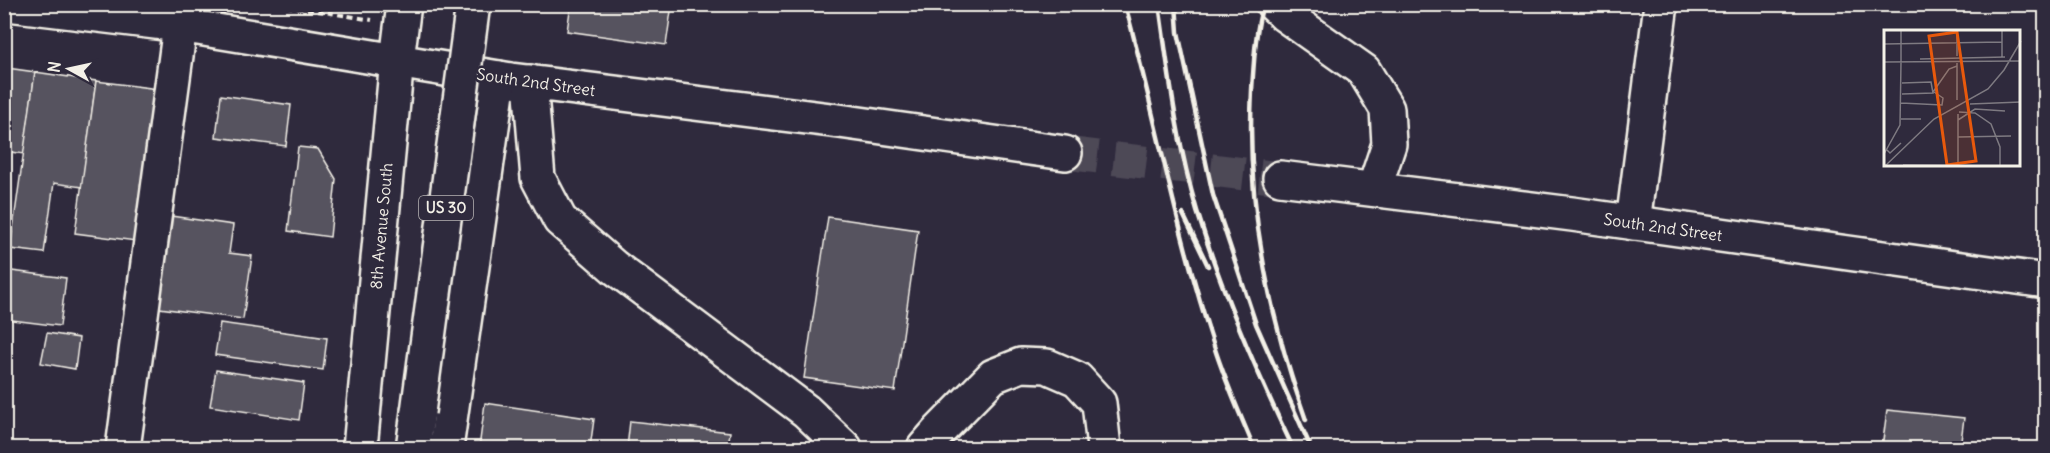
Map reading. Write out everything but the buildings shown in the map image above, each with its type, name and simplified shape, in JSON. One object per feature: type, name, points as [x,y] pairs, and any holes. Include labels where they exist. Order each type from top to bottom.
[{"type":"main road","name":"South 2nd Street","points":[[8,4],[181,15],[397,60],[499,78],[1065,153]]},
{"type":"main road","name":"8th Avenue South","points":[[360,448],[404,4]]},
{"type":"main road","name":"US 30","points":[[413,448],[473,4]]},
{"type":"main road","points":[[1274,4],[1364,71],[1387,109],[1389,144],[1374,189]]},
{"type":"main road","points":[[1633,223],[1661,4]]},
{"type":"main road","points":[[123,448],[181,15]]},
{"type":"main road","points":[[446,448],[499,78]]},
{"type":"main road","points":[[530,82],[538,178],[560,220],[614,267],[807,411],[845,448]]},
{"type":"main road","name":"South 2nd Street","points":[[1280,178],[1633,223],[2046,281]]},
{"type":"main road","points":[[924,448],[993,376],[1021,365],[1047,366],[1077,379],[1099,403],[1104,448]]},
{"type":"tunnel","points":[[1065,153],[1280,178]]},
{"type":"railway","points":[[1125,4],[1201,304],[1223,372],[1254,448]]},
{"type":"railway","points":[[1159,4],[1179,135],[1197,211],[1240,331],[1293,448]]},
{"type":"railway","points":[[1176,4],[1178,32],[1213,195],[1256,324],[1311,448]]},
{"type":"railway","points":[[1263,4],[1254,58],[1252,90],[1251,132],[1256,216],[1262,258],[1281,340],[1306,420]]},
{"type":"railway","points":[[1183,214],[1208,266]]}]
